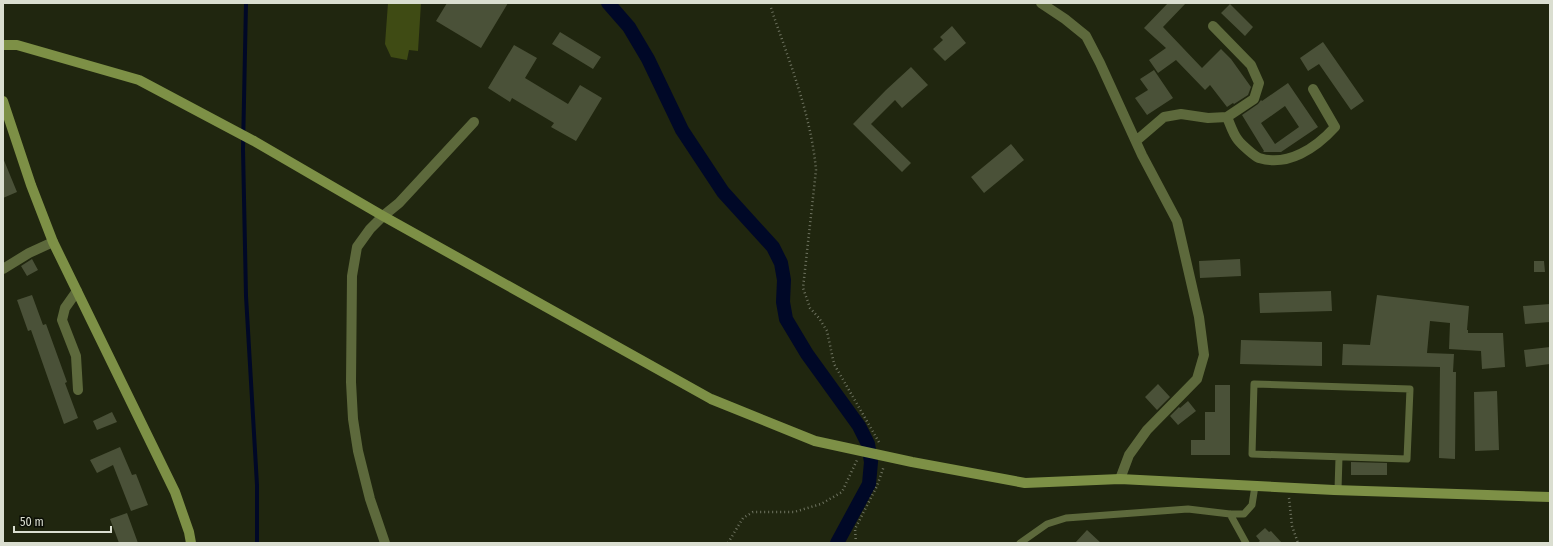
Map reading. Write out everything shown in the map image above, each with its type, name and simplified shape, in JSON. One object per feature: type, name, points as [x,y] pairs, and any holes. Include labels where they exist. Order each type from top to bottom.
[{"type":"street","points":[[1041,3],[1065,19],[1086,36],[1100,63],[1136,141],[1178,221],[1199,317],[1204,355],[1197,379],[1147,430],[1129,455],[1120,479]]},
{"type":"street","points":[[1136,141],[1164,117],[1181,114],[1208,118],[1227,117],[1254,99],[1259,84],[1251,65],[1213,26]]},
{"type":"street","points":[[3,45],[18,45],[139,80],[254,142],[383,216],[711,399],[815,441],[888,457],[1025,483],[1120,479],[1288,488],[1550,497]]},
{"type":"street","points":[[1227,117],[1237,139],[1258,158],[1279,161],[1302,153],[1324,139],[1335,127],[1313,89]]},
{"type":"street","points":[[3,101],[53,242],[175,492],[190,543]]},
{"type":"street","points":[[385,543],[370,499],[358,451],[353,419],[351,382],[352,276],[357,247],[383,216],[399,203],[474,122]]},
{"type":"street","points":[[3,269],[29,253],[53,242]]},
{"type":"street","points":[[77,291],[65,308],[62,320],[76,356],[78,390]]},
{"type":"lane","points":[[1254,384],[1410,389],[1407,459],[1339,457],[1252,454],[1254,384]]},
{"type":"lane","points":[[1338,490],[1339,457]]},
{"type":"lane","points":[[1024,542],[1046,524],[1066,518],[1188,509],[1230,514],[1244,514],[1252,505],[1255,486]]},
{"type":"lane","points":[[1230,514],[1246,543]]},
{"type":"path","points":[[772,8],[809,124],[814,150],[816,170],[803,288],[810,308],[819,318],[827,332],[834,364],[888,457],[877,486],[856,529],[856,543]]},
{"type":"path","points":[[728,543],[743,518],[753,512],[794,512],[821,504],[842,492],[861,451]]},
{"type":"path","points":[[1288,488],[1292,526],[1298,543]]},
{"type":"green space","points":[[388,3],[421,3],[418,51],[409,50],[407,60],[391,57],[385,44]]},
{"type":"building","points":[[447,3],[508,3],[481,48],[436,21]]},
{"type":"building","points":[[1168,3],[1186,3],[1163,27],[1202,68],[1221,49],[1231,59],[1251,87],[1248,95],[1227,107],[1210,85],[1205,90],[1176,60],[1158,73],[1149,60],[1166,48],[1144,28]]},
{"type":"building","points":[[1230,4],[1253,27],[1245,36],[1221,13]]},
{"type":"building","points":[[952,26],[966,43],[945,61],[933,49],[943,40],[940,37]]},
{"type":"building","points":[[560,32],[601,57],[593,69],[552,44]]},
{"type":"building","points":[[1323,42],[1364,101],[1351,110],[1319,64],[1308,71],[1300,58]]},
{"type":"building","points":[[514,45],[537,58],[525,78],[568,104],[580,85],[602,98],[576,141],[551,127],[554,123],[512,98],[510,102],[488,88]]},
{"type":"building","points":[[911,67],[928,85],[902,108],[895,100],[871,124],[911,163],[902,172],[853,124]]},
{"type":"building","points":[[1154,70],[1173,98],[1147,115],[1135,98],[1148,90],[1140,79]]},
{"type":"building","points":[[1288,83],[1318,127],[1281,152],[1263,152],[1264,151],[1242,115],[1258,104],[1261,100],[1262,101]],"holes":[[[1285,106],[1299,127],[1275,144],[1261,123]]]},
{"type":"building","points":[[1011,144],[1024,160],[984,193],[971,177]]},
{"type":"building","points":[[3,158],[17,192],[3,198]]},
{"type":"building","points":[[32,259],[38,270],[27,276],[21,266]]},
{"type":"building","points":[[1240,259],[1241,276],[1200,278],[1199,261]]},
{"type":"building","points":[[1534,261],[1544,261],[1545,272],[1534,272]]},
{"type":"building","points":[[1331,291],[1332,311],[1260,313],[1259,293]]},
{"type":"building","points":[[32,295],[43,325],[46,324],[78,418],[64,424],[31,330],[28,331],[17,300]]},
{"type":"building","points":[[1377,295],[1469,306],[1468,333],[1503,333],[1505,367],[1482,369],[1481,351],[1449,349],[1450,323],[1430,321],[1427,353],[1454,354],[1453,372],[1456,372],[1455,459],[1439,458],[1440,367],[1342,365],[1343,344],[1370,345]]},
{"type":"building","points":[[1550,304],[1550,322],[1525,324],[1523,306]]},
{"type":"building","points":[[1241,340],[1322,342],[1322,366],[1240,364]]},
{"type":"building","points":[[1550,347],[1550,364],[1526,367],[1524,350]]},
{"type":"building","points":[[1158,384],[1170,397],[1157,410],[1145,397]]},
{"type":"building","points":[[1215,385],[1230,385],[1230,455],[1191,455],[1191,440],[1205,440],[1205,412],[1215,412]]},
{"type":"building","points":[[1497,391],[1499,450],[1475,451],[1474,392]]},
{"type":"building","points":[[1188,401],[1196,411],[1178,425],[1170,416]]},
{"type":"building","points":[[112,412],[117,422],[97,430],[93,421]]},
{"type":"building","points":[[120,447],[132,475],[136,474],[148,505],[131,511],[113,465],[97,473],[90,460]]},
{"type":"building","points":[[1351,462],[1387,463],[1387,475],[1351,475]]},
{"type":"building","points":[[127,513],[138,543],[119,543],[110,519]]},
{"type":"building","points":[[1265,528],[1269,532],[1271,531],[1282,543],[1257,543],[1260,541],[1256,536]]},
{"type":"building","points":[[1087,530],[1101,543],[1075,543]]},
{"type":"waterway","points":[[246,3],[243,149],[246,296],[257,485],[257,543]]},
{"type":"waterway","points":[[608,3],[629,27],[648,59],[682,130],[723,192],[773,247],[781,263],[784,280],[783,302],[786,319],[807,354],[859,426],[868,444],[871,462],[869,484],[837,543]]}]
